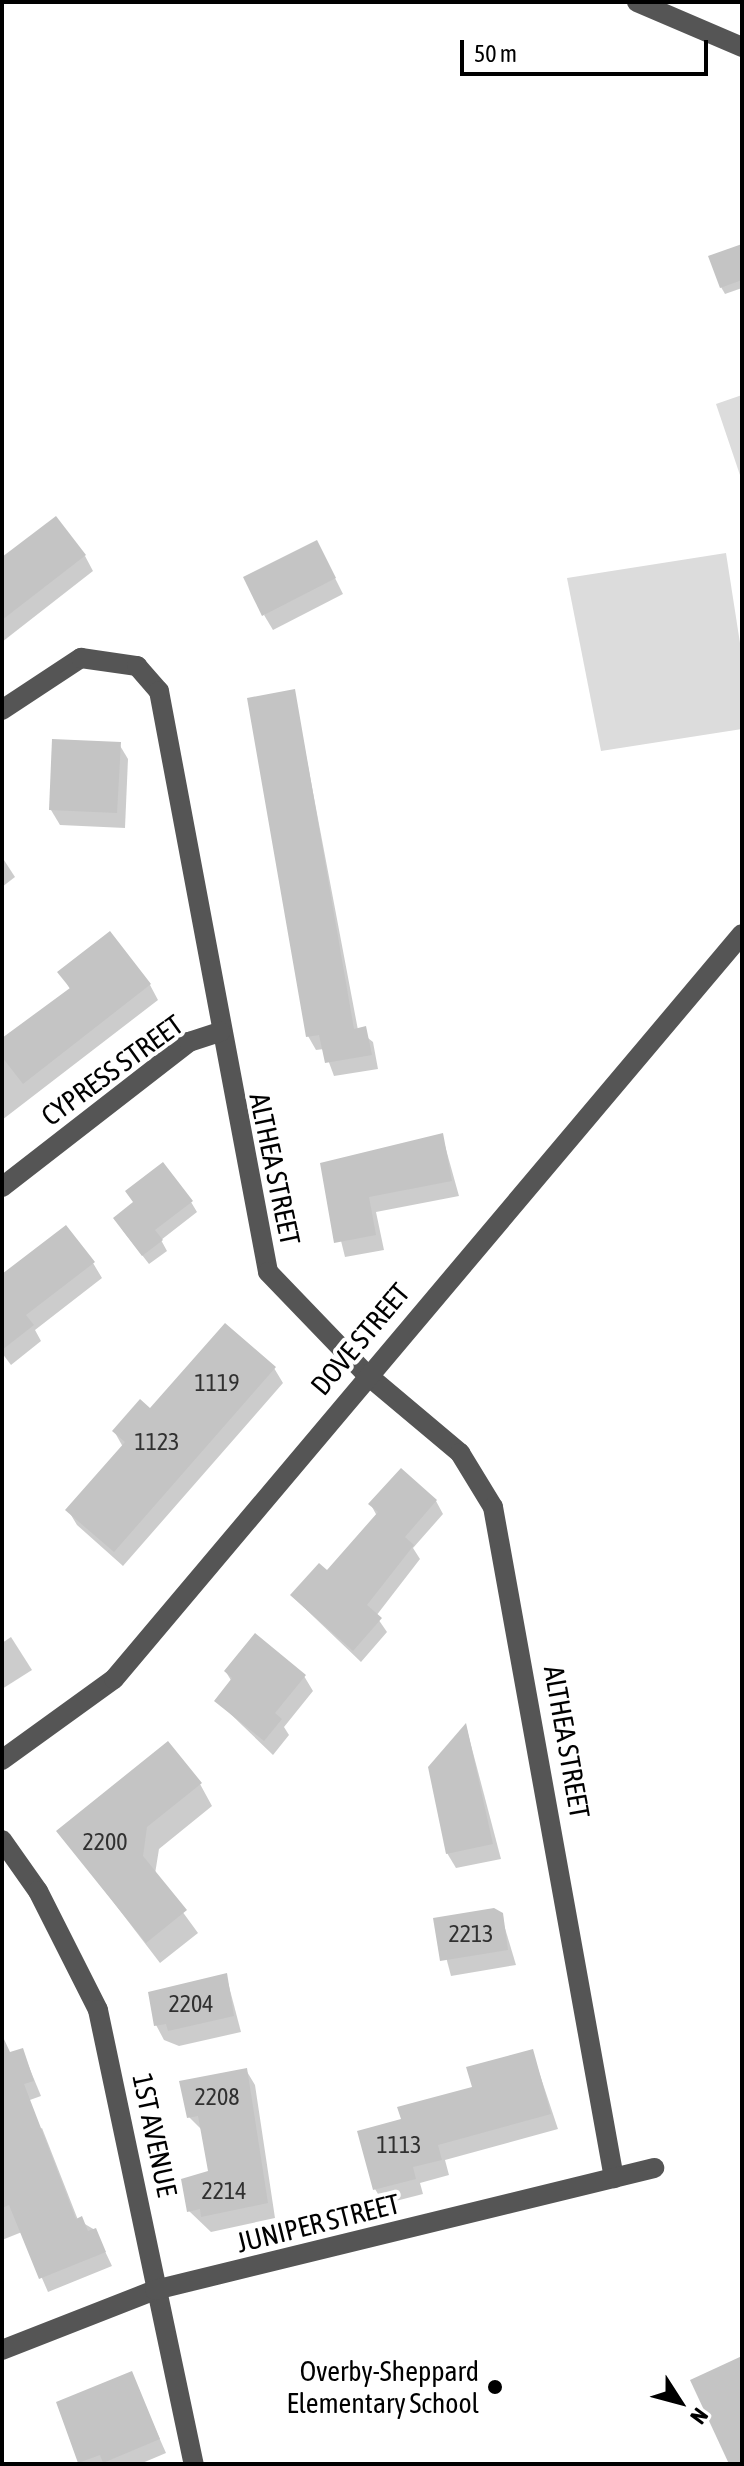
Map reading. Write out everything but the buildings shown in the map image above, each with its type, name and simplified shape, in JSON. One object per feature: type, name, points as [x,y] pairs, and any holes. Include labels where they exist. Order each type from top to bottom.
[{"type":"street","points":[[637,2],[742,47]]},
{"type":"street","name":"ALTHEA STREET","points":[[2,710],[81,658],[137,666],[159,691],[220,1032],[268,1272],[366,1374],[460,1453],[493,1507],[614,2178]]},
{"type":"street","name":"DOVE STREET","points":[[2,1760],[114,1679],[366,1374],[742,934]]},
{"type":"street","name":"CYPRESS STREET","points":[[2,1187],[189,1042],[220,1032]]},
{"type":"street","name":"1ST AVENUE","points":[[2,1840],[38,1891],[98,2010],[133,2153],[155,2290],[194,2464]]},
{"type":"street","name":"JUNIPER STREET","points":[[2,2350],[155,2290],[654,2168]]},
{"type":"shaded area","points":[[742,395],[742,481],[716,404]]},
{"type":"shaded area","points":[[726,553],[742,656],[742,729],[601,751],[567,578]]},
{"type":"place","name":"Overby-Sheppard Elementary School","points":[[495,2387]]}]
